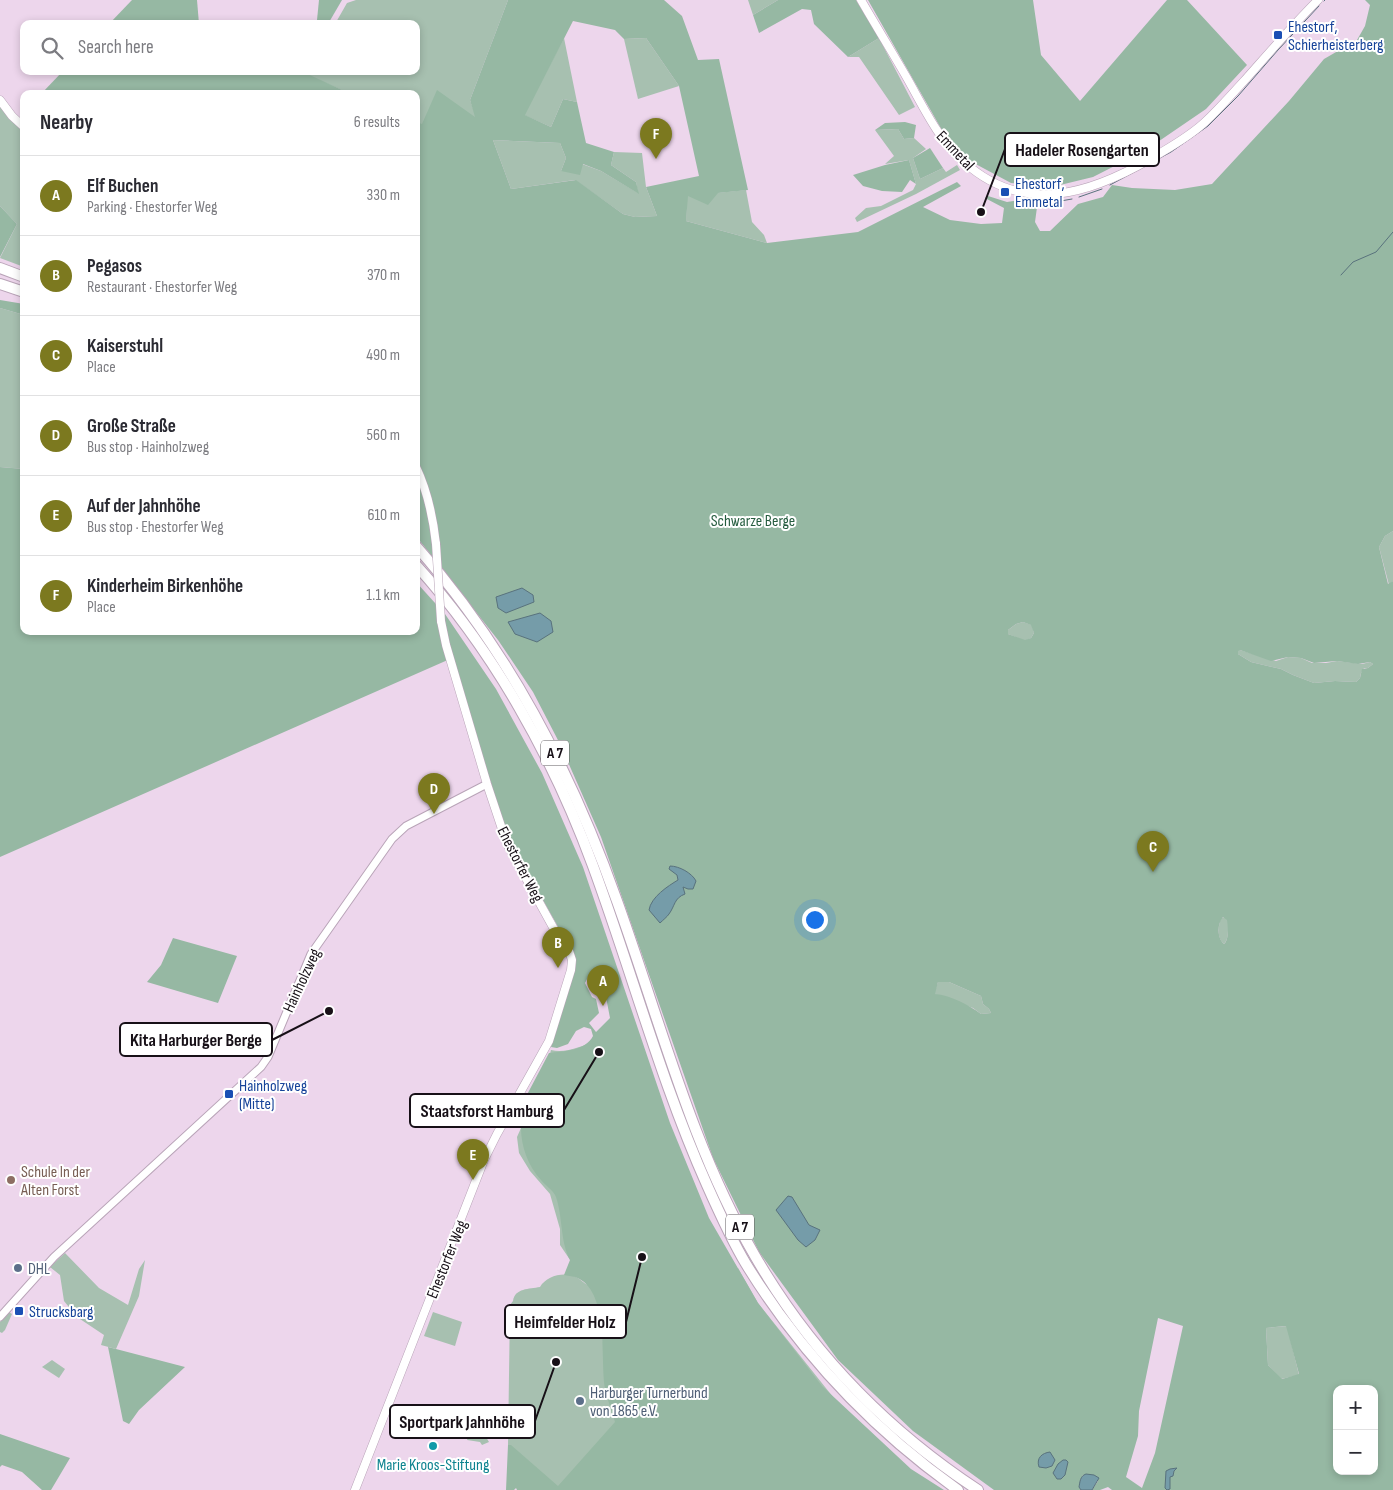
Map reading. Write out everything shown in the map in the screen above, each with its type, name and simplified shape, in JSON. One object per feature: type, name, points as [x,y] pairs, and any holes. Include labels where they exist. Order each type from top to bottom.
[{"type":"highway","points":[[0,268],[20,276]]},
{"type":"highway","points":[[0,284],[20,291]]},
{"type":"highway","name":"A 7","points":[[420,551],[463,604],[495,648],[542,727],[565,772],[585,817],[617,900],[679,1085],[693,1121],[732,1212],[755,1256],[790,1311],[853,1387],[908,1439],[978,1490]]},
{"type":"highway","name":"A 7","points":[[420,570],[460,619],[495,670],[534,735],[555,778],[592,863],[679,1117],[720,1213],[745,1262],[782,1317],[835,1384],[861,1411],[895,1441],[958,1490]]},
{"type":"main road","name":"Emmetal","points":[[861,0],[935,128],[956,154],[972,169],[993,181],[1020,192],[1044,195],[1071,193],[1106,182],[1141,164],[1195,131],[1217,110],[1318,0]]},
{"type":"main road","points":[[0,100],[20,123]]},
{"type":"main road","name":"Ehestorfer Weg","points":[[355,1490],[484,1160],[549,1041],[571,970],[572,960],[569,951],[507,844],[487,784],[446,645],[441,622],[436,544],[430,504],[420,478]]},
{"type":"street","name":"Hainholzweg","points":[[0,1317],[54,1257],[261,1067],[268,1057],[311,954],[400,830],[487,784]]},
{"type":"green space","points":[[132,0],[197,0],[199,20],[113,20]]},
{"type":"green space","points":[[319,0],[342,0],[330,20],[317,20]]},
{"type":"green space","points":[[356,0],[508,0],[470,100],[476,117],[422,125],[420,124],[420,90],[342,90],[307,75],[420,75],[420,20],[337,20],[347,3]]},
{"type":"green space","name":"Schwarze Berge","points":[[508,0],[664,0],[682,16],[698,60],[719,59],[748,190],[718,193],[708,205],[688,196],[686,221],[767,243],[858,232],[957,182],[961,186],[923,207],[950,220],[981,224],[1002,223],[1004,208],[985,198],[988,196],[1007,202],[1038,200],[1035,222],[1040,231],[1050,231],[1078,204],[1103,197],[1112,185],[1175,190],[1212,184],[1289,101],[1324,59],[1357,40],[1365,26],[1370,5],[1365,0],[1393,0],[1393,531],[1385,536],[1379,547],[1388,584],[1393,581],[1393,1490],[1112,1490],[1108,1487],[1092,1490],[1098,1481],[1094,1475],[1083,1475],[1079,1487],[1081,1490],[994,1490],[913,1431],[838,1360],[759,1252],[713,1158],[601,837],[560,744],[533,692],[498,640],[420,541],[420,123],[422,124],[437,90],[475,117],[470,100]],"holes":[[[573,21],[615,30],[624,39],[646,38],[679,86],[699,176],[646,187],[657,216],[635,217],[623,214],[576,180],[511,189],[493,140],[560,143],[566,158],[561,171],[580,175],[583,164],[601,171],[639,194],[636,182],[611,165],[614,152],[586,143],[577,102],[563,99],[551,127],[525,115]],[[1023,622],[1031,625],[1034,633],[1031,638],[1025,640],[1008,634],[1008,630],[1016,624]],[[1240,650],[1271,661],[1288,657],[1301,658],[1314,663],[1337,661],[1358,664],[1370,662],[1373,664],[1368,668],[1362,669],[1360,678],[1356,682],[1314,683],[1281,669],[1251,662],[1238,654]],[[1223,917],[1227,920],[1228,930],[1224,944],[1219,931]],[[938,982],[949,982],[981,996],[983,1004],[991,1013],[981,1014],[959,1001],[935,994]],[[1158,1318],[1183,1326],[1155,1453],[1142,1488],[1126,1477],[1138,1436],[1139,1411]],[[1286,1326],[1299,1374],[1282,1379],[1268,1365],[1266,1328]]]},
{"type":"green space","points":[[748,0],[778,0],[753,15]]},
{"type":"green space","points":[[778,0],[856,0],[879,38],[848,57],[814,24],[811,10],[802,9],[759,33],[753,15]]},
{"type":"green space","points":[[868,0],[1033,0],[1041,55],[1080,101],[1167,0],[1187,0],[1247,65],[1206,109],[1146,150],[1093,177],[1056,186],[1011,183],[970,161],[947,139]]},
{"type":"green space","points":[[564,38],[577,102],[563,99],[551,127],[524,115]]},
{"type":"green space","points":[[646,38],[679,86],[638,99],[624,39]]},
{"type":"green space","points":[[879,38],[915,107],[899,115],[859,57],[848,57]]},
{"type":"green space","points":[[59,75],[310,75],[342,90],[45,90]]},
{"type":"green space","points":[[0,107],[20,128],[20,266],[0,258],[17,224],[0,206]]},
{"type":"green space","points":[[905,122],[916,125],[914,138],[904,139],[898,129],[875,130],[885,123]]},
{"type":"green space","points":[[898,129],[904,139],[914,138],[926,149],[913,158],[920,179],[943,168],[946,172],[957,165],[960,170],[916,194],[857,222],[855,218],[866,208],[881,206],[913,190],[916,184],[909,160],[885,164],[894,156],[875,130]]},
{"type":"green space","points":[[493,140],[560,143],[566,158],[561,171],[582,164],[601,171],[638,193],[636,182],[611,165],[614,152],[642,153],[646,187],[657,216],[635,217],[623,214],[575,180],[511,189]]},
{"type":"green space","points":[[930,148],[943,168],[920,179],[913,158]]},
{"type":"green space","points":[[909,160],[916,184],[910,180],[902,192],[882,191],[863,186],[853,175],[885,165]]},
{"type":"green space","points":[[746,190],[752,222],[764,235],[767,243],[686,221],[687,196]]},
{"type":"green space","points":[[0,206],[17,224],[0,257]]},
{"type":"green space","points":[[0,300],[20,303],[20,314],[0,308]]},
{"type":"green space","points":[[0,308],[20,314],[20,469],[0,467]]},
{"type":"green space","points":[[0,467],[20,469],[20,635],[420,635],[420,586],[445,614],[496,689],[542,773],[583,867],[670,1123],[709,1218],[758,1303],[822,1386],[911,1469],[944,1490],[517,1490],[516,1488],[514,1490],[506,1490],[508,1445],[511,1445],[558,1486],[615,1422],[605,1388],[601,1326],[599,1310],[594,1295],[586,1284],[575,1277],[564,1275],[570,1260],[565,1245],[556,1197],[536,1174],[529,1162],[522,1142],[521,1128],[511,1125],[549,1053],[580,1047],[585,1045],[593,1036],[591,1029],[584,1027],[576,1031],[568,1044],[557,1048],[551,1047],[573,976],[575,957],[508,838],[450,659],[0,857]],"holes":[[[596,971],[605,992],[610,1018],[596,1032],[589,1023],[599,1013],[596,999],[592,997],[585,983],[588,977]]]},
{"type":"green space","points":[[1393,531],[1393,581],[1389,585],[1379,547],[1385,536]]},
{"type":"green space","points":[[1023,622],[1032,625],[1034,633],[1031,638],[1025,641],[1008,634],[1008,630],[1016,624]]},
{"type":"green space","points":[[1238,650],[1276,661],[1288,657],[1301,658],[1312,663],[1337,661],[1362,664],[1370,662],[1373,664],[1368,668],[1364,668],[1356,682],[1314,683],[1281,669],[1251,662],[1238,654]]},
{"type":"green space","points":[[1225,917],[1228,920],[1228,930],[1227,940],[1224,944],[1219,936],[1219,928],[1221,918]]},
{"type":"green space","points":[[173,938],[237,956],[218,1003],[147,982],[161,965]]},
{"type":"green space","points":[[938,982],[949,982],[981,996],[983,1004],[991,1013],[981,1014],[973,1008],[934,994]]},
{"type":"green space","points":[[597,1040],[724,1277],[738,1268],[758,1303],[841,1407],[924,1490],[524,1486],[508,1445],[510,1305],[520,1291],[540,1287],[547,1280],[557,1275],[573,1276],[587,1285],[560,1245],[560,1229],[550,1194],[530,1171],[519,1153],[517,1137],[521,1128],[511,1125],[551,1050],[568,1050]],"holes":[[[596,1298],[612,1313],[605,1382],[602,1324]]]},
{"type":"green space","points":[[65,1253],[99,1288],[128,1305],[139,1269],[145,1260],[139,1296],[116,1349],[101,1345],[104,1335],[77,1317],[64,1301],[60,1275],[50,1267]]},
{"type":"green space","points":[[9,1312],[12,1314],[2,1333],[0,1332],[0,1322]]},
{"type":"green space","points":[[433,1312],[462,1322],[455,1346],[424,1336]]},
{"type":"green space","points":[[1287,1326],[1299,1375],[1281,1379],[1268,1365],[1266,1328]]},
{"type":"green space","points":[[108,1347],[185,1367],[139,1410],[129,1424],[123,1421]]},
{"type":"green space","points":[[52,1360],[65,1369],[59,1378],[42,1367]]},
{"type":"green space","points":[[0,1434],[70,1458],[51,1490],[42,1490],[22,1472],[2,1465],[0,1467]]},
{"type":"green space","points":[[472,1435],[486,1437],[489,1442],[482,1445],[480,1442],[467,1440]]},
{"type":"water","points":[[522,588],[533,595],[534,602],[506,613],[498,608],[496,597]]},
{"type":"water","points":[[540,613],[551,621],[553,632],[537,642],[515,634],[508,622]]},
{"type":"water","points":[[670,866],[685,870],[696,881],[693,889],[683,887],[685,894],[677,900],[669,914],[660,923],[649,910],[656,896],[678,880],[677,875],[669,869]]},
{"type":"water","points":[[788,1196],[792,1197],[809,1225],[820,1230],[815,1240],[806,1247],[798,1240],[776,1210]]},
{"type":"water","points":[[1050,1452],[1055,1460],[1052,1466],[1046,1468],[1039,1467],[1038,1461],[1040,1456]]},
{"type":"water","points":[[1063,1460],[1068,1462],[1065,1475],[1061,1479],[1057,1479],[1053,1473],[1058,1464]]},
{"type":"water","points":[[1177,1468],[1173,1476],[1170,1477],[1170,1489],[1167,1490],[1165,1488],[1166,1471]]},
{"type":"water","points":[[1086,1474],[1099,1478],[1092,1490],[1081,1490],[1079,1487],[1081,1478]]},
{"type":"waterway","points":[[1110,185],[1171,152],[1208,126],[1238,96],[1319,6]]},
{"type":"waterway","points":[[1079,197],[1102,189]]},
{"type":"waterway","points":[[1055,202],[1072,199]]},
{"type":"waterway","points":[[1341,275],[1353,262],[1376,252],[1393,232]]},
{"type":"place","name":"Ehestorf, Schierheisterberg","points":[[1278,35]]},
{"type":"place","name":"Kinderheim Birkenhöhe","points":[[656,159]]},
{"type":"place","name":"Ehestorf, Emmetal","points":[[1005,192]]},
{"type":"place","name":"Hadeler Rosengarten","points":[[981,212]]},
{"type":"place","name":"Große Straße","points":[[434,814]]},
{"type":"place","name":"Kaiserstuhl","points":[[1153,872]]},
{"type":"place","name":"Pegasos","points":[[558,968]]},
{"type":"place","name":"Elf Buchen","points":[[603,1006]]},
{"type":"place","name":"Kita Harburger Berge","points":[[329,1011]]},
{"type":"place","name":"Staatsforst Hamburg","points":[[599,1052]]},
{"type":"place","name":"Hainholzweg (Mitte)","points":[[229,1094]]},
{"type":"place","name":"Schule In der Alten Forst","points":[[11,1180]]},
{"type":"place","name":"Auf der Jahnhöhe","points":[[473,1180]]},
{"type":"place","name":"Heimfelder Holz","points":[[642,1257]]},
{"type":"place","name":"DHL","points":[[18,1268]]},
{"type":"place","name":"Strucksbarg","points":[[19,1311]]},
{"type":"place","name":"Sportpark Jahnhöhe","points":[[556,1362]]},
{"type":"place","name":"Harburger Turnerbund von 1865 e.V.","points":[[580,1401]]},
{"type":"place","name":"Marie Kroos-Stiftung","points":[[433,1446]]}]
